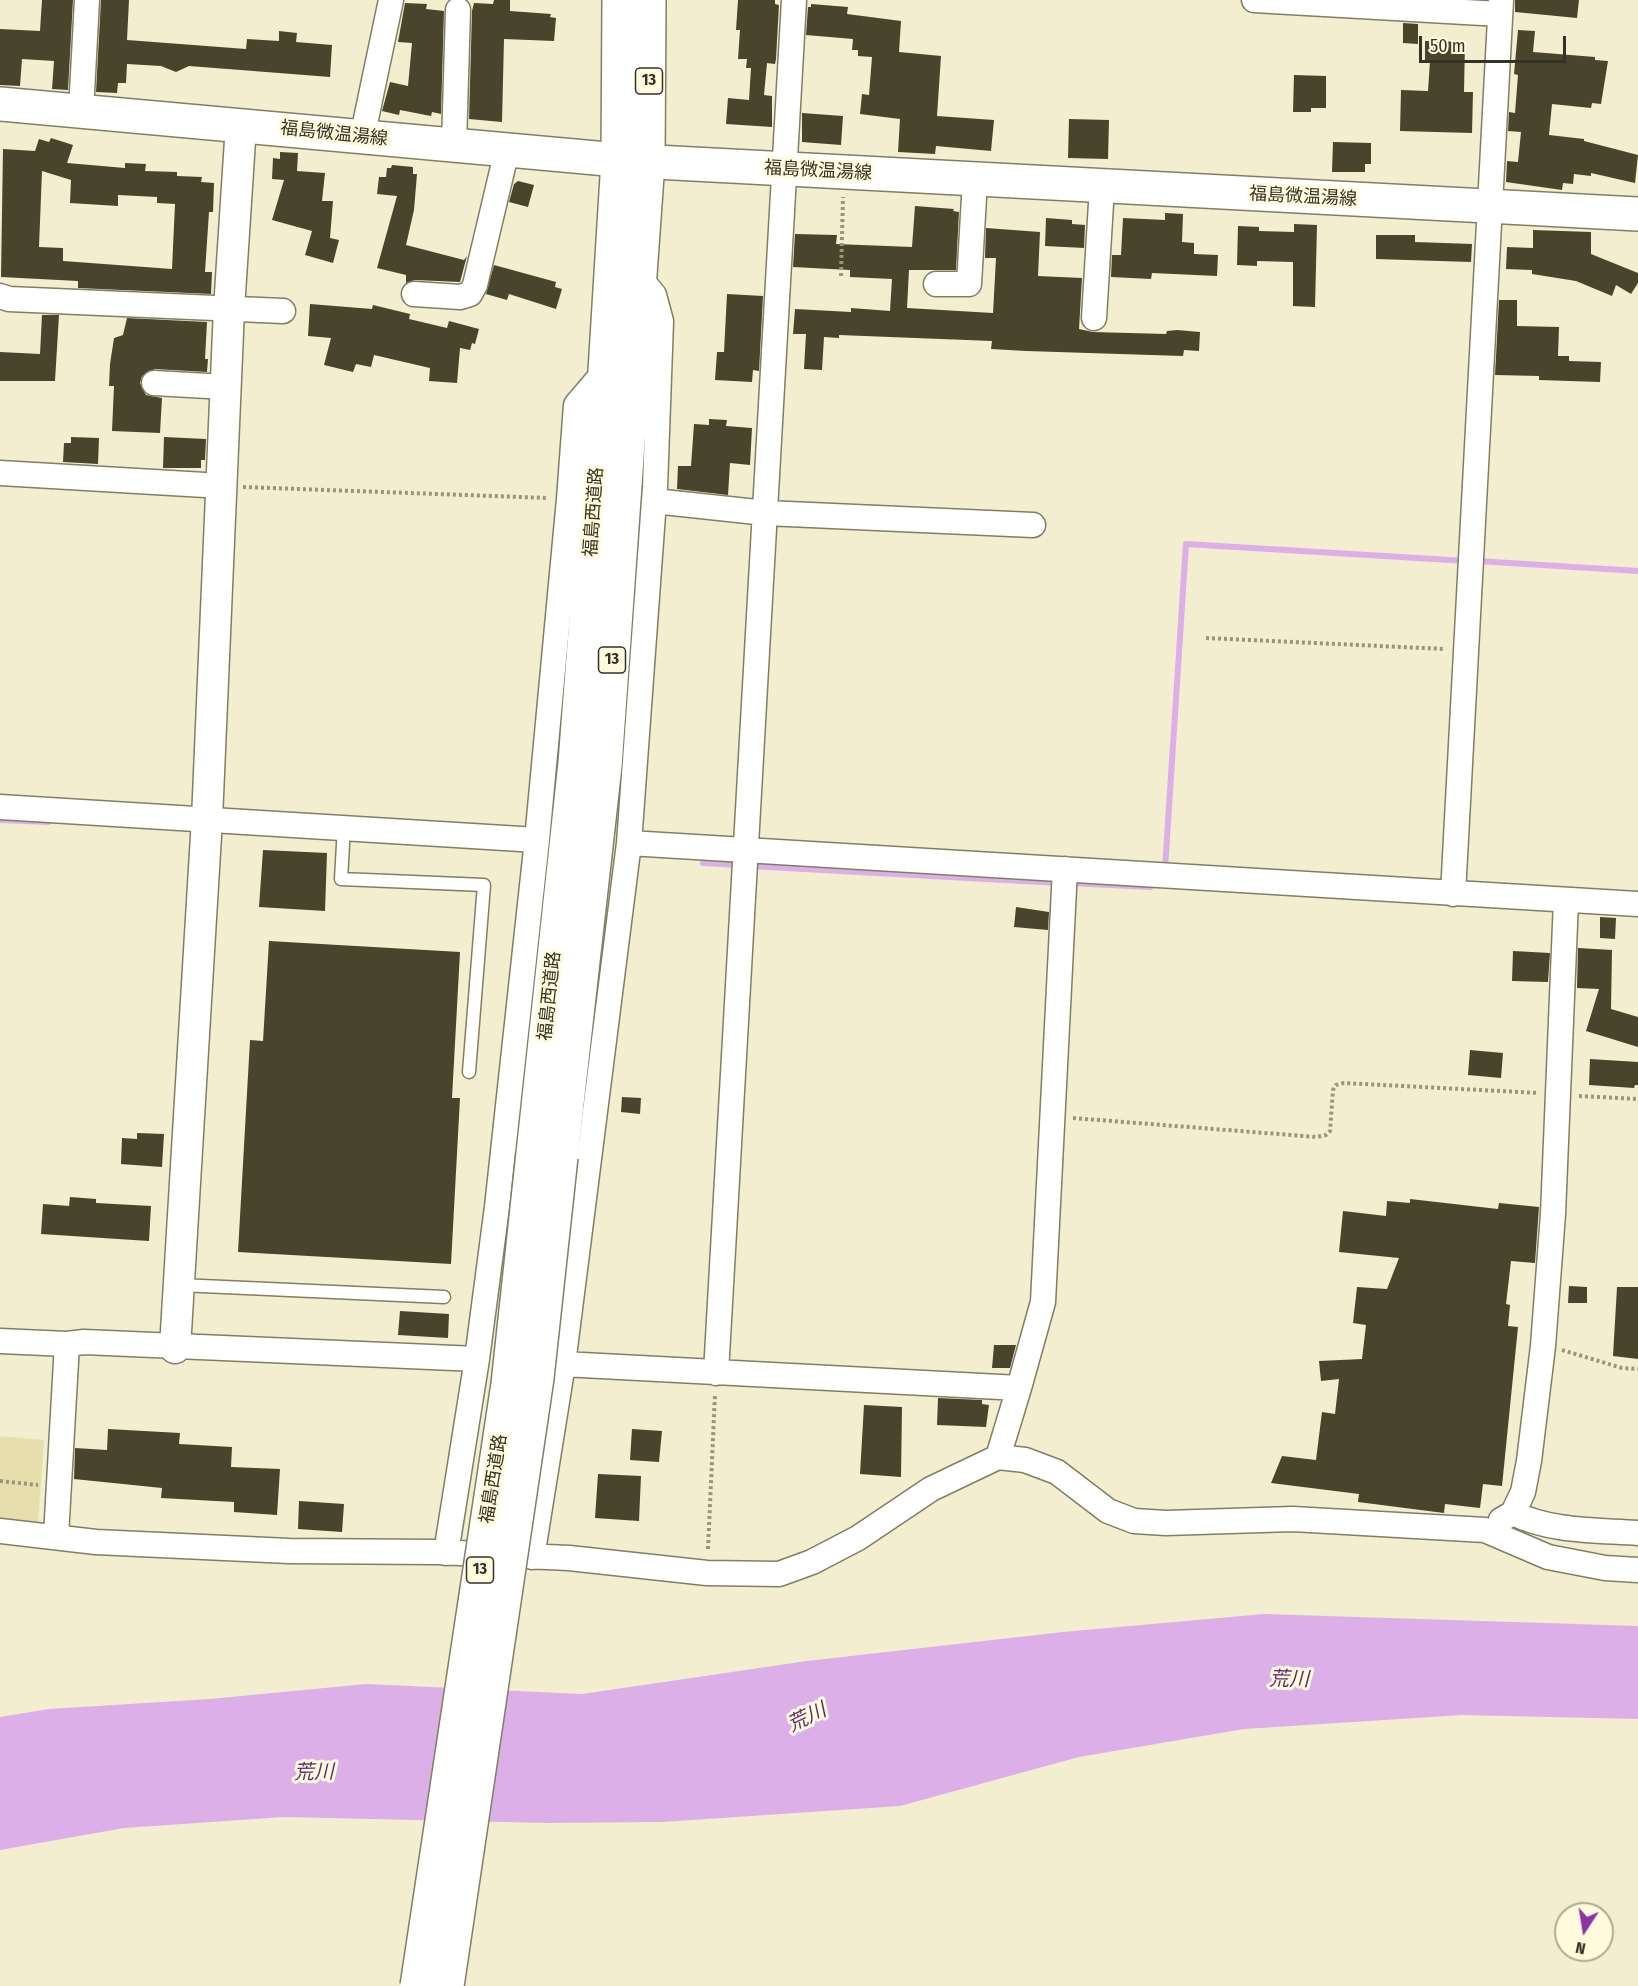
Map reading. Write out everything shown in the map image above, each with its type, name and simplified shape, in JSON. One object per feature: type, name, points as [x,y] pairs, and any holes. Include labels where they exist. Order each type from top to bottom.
[{"type":"main road","name":"福島西道路","points":[[619,0],[634,41]]},
{"type":"main road","name":"福島西道路","points":[[417,1986],[508,1384],[547,1155],[605,766],[640,278],[633,161],[634,41],[649,0]]},
{"type":"main road","name":"福島微温湯線","points":[[0,104],[633,161],[1638,214]]},
{"type":"main road","name":"福島西道路","points":[[447,1986],[537,1378],[547,1155],[605,371],[633,161]]},
{"type":"street","points":[[81,111],[87,0]]},
{"type":"street","points":[[362,138],[391,0]]},
{"type":"street","points":[[606,0],[634,41],[662,0]]},
{"type":"street","points":[[716,1373],[794,0]]},
{"type":"street","points":[[1254,0],[1501,7],[1453,894]]},
{"type":"street","points":[[454,145],[458,10]]},
{"type":"street","points":[[176,1348],[207,819],[229,309],[241,125]]},
{"type":"street","points":[[414,294],[460,297],[470,294],[475,285],[507,150]]},
{"type":"street","points":[[936,284],[969,284],[975,180]]},
{"type":"street","points":[[1094,318],[1102,187]]},
{"type":"street","points":[[532,1557],[563,1364],[629,843],[654,501],[661,321],[654,295],[640,278]]},
{"type":"street","points":[[0,296],[9,299],[283,311]]},
{"type":"street","points":[[446,1553],[477,1359],[497,1207],[537,840],[570,499],[576,405],[605,371]]},
{"type":"street","points":[[154,383],[226,387]]},
{"type":"street","points":[[0,473],[222,486]]},
{"type":"street","points":[[654,501],[766,513],[1033,525]]},
{"type":"street","points":[[0,807],[537,840]]},
{"type":"street","points":[[629,843],[1638,904]]},
{"type":"street","points":[[998,1456],[1043,1302],[1065,869]]},
{"type":"street","points":[[1485,1530],[1513,1513],[1523,1492],[1529,1461],[1543,1346],[1553,1214],[1566,900]]},
{"type":"street","points":[[0,1341],[67,1344],[84,1342],[176,1348],[477,1359]]},
{"type":"street","points":[[56,1536],[67,1344]]},
{"type":"street","points":[[563,1364],[1019,1388]]},
{"type":"street","points":[[0,1531],[96,1542],[532,1557],[707,1573],[779,1574],[812,1562],[849,1542],[931,1490],[998,1456],[1025,1460],[1057,1472],[1108,1511],[1134,1521],[1166,1523],[1293,1519],[1485,1530],[1548,1557],[1605,1568],[1638,1570]]},
{"type":"street","points":[[1513,1513],[1529,1521],[1562,1527],[1638,1533]]},
{"type":"lane","points":[[344,827],[341,879],[484,885],[469,1072]]},
{"type":"lane","points":[[180,1285],[444,1297]]},
{"type":"path","points":[[841,276],[843,172]]},
{"type":"path","points":[[222,486],[570,499]]},
{"type":"path","points":[[1206,638],[1466,650]]},
{"type":"path","points":[[1054,1117],[1317,1137],[1326,1135],[1330,1131],[1333,1090],[1336,1085],[1344,1083],[1638,1099]]},
{"type":"path","points":[[1543,1346],[1573,1352],[1623,1368],[1638,1369]]},
{"type":"path","points":[[708,1549],[716,1373]]},
{"type":"path","points":[[0,1481],[58,1487]]},
{"type":"shaded area","points":[[0,1436],[44,1440],[38,1523],[0,1519]]},
{"type":"water","name":"荒川","points":[[1264,1614],[1638,1626],[1638,1719],[1462,1715],[1244,1729],[1079,1757],[900,1806],[662,1822],[548,1823],[284,1817],[124,1828],[0,1850],[0,1717],[49,1709],[210,1699],[366,1684],[582,1694],[807,1661],[1063,1632]]},
{"type":"building","points":[[42,0],[73,0],[68,90],[52,89],[54,61],[22,59],[20,86],[0,85],[0,29],[40,31]]},
{"type":"building","points":[[101,0],[129,0],[127,40],[246,49],[247,39],[279,41],[279,31],[297,33],[296,42],[332,45],[330,77],[189,66],[176,72],[161,66],[127,64],[126,83],[118,83],[117,93],[96,92]]},
{"type":"building","points":[[494,0],[510,0],[510,11],[551,14],[550,17],[556,18],[554,41],[504,39],[502,122],[469,119],[472,11],[474,3],[493,4]]},
{"type":"building","points":[[738,0],[775,0],[775,4],[779,5],[776,59],[775,64],[767,63],[764,95],[772,96],[772,127],[726,124],[728,98],[749,100],[751,68],[746,68],[747,59],[738,59],[740,30],[736,30]]},
{"type":"building","points":[[1515,0],[1579,0],[1577,18],[1515,12]]},
{"type":"building","points":[[405,3],[427,4],[426,9],[444,11],[441,114],[432,112],[431,116],[400,110],[399,115],[382,111],[390,82],[408,86],[412,43],[398,42]]},
{"type":"building","points":[[811,4],[848,7],[847,14],[901,21],[899,52],[941,56],[937,116],[994,120],[991,151],[936,146],[935,154],[898,152],[900,119],[860,114],[862,94],[869,95],[872,57],[858,56],[858,50],[852,50],[853,39],[806,35],[808,7],[811,7]]},
{"type":"building","points":[[1403,23],[1418,24],[1418,44],[1403,43]]},
{"type":"building","points":[[1518,30],[1535,31],[1533,52],[1595,57],[1595,60],[1608,61],[1601,104],[1592,103],[1591,108],[1552,104],[1549,135],[1584,139],[1584,141],[1638,155],[1635,183],[1591,173],[1591,176],[1574,174],[1573,184],[1563,183],[1562,190],[1506,182],[1507,161],[1518,162],[1521,132],[1508,131],[1509,112],[1515,113],[1518,75],[1514,74]]},
{"type":"building","points":[[1425,41],[1465,42],[1464,92],[1473,92],[1472,133],[1400,131],[1401,90],[1428,91],[1430,61],[1425,61]]},
{"type":"building","points":[[1294,75],[1326,76],[1326,108],[1311,108],[1311,112],[1293,112]]},
{"type":"building","points":[[802,113],[843,116],[841,145],[802,142]]},
{"type":"building","points":[[1069,119],[1109,120],[1108,159],[1068,158]]},
{"type":"building","points":[[51,138],[73,145],[67,163],[125,168],[125,163],[146,164],[145,171],[177,172],[177,176],[202,177],[201,182],[214,183],[213,212],[209,212],[205,272],[212,272],[211,294],[78,288],[78,281],[1,277],[3,149],[35,151],[39,139],[49,142]],"holes":[[[42,171],[71,180],[70,203],[118,206],[118,195],[157,197],[157,203],[175,204],[172,269],[63,261],[63,248],[39,247]]]},
{"type":"building","points":[[1333,142],[1371,143],[1371,164],[1365,164],[1365,172],[1332,172]]},
{"type":"building","points":[[280,152],[298,153],[297,171],[325,173],[322,201],[333,201],[330,238],[339,240],[333,263],[305,255],[312,231],[272,220],[284,180],[272,179],[273,158],[280,159]]},
{"type":"building","points":[[392,165],[413,167],[413,174],[417,174],[414,210],[406,245],[464,260],[467,256],[460,282],[415,280],[406,283],[406,275],[377,268],[397,196],[377,194],[379,177],[386,177],[387,168],[391,168]]},
{"type":"building","points":[[518,181],[534,185],[528,207],[509,202],[514,184]]},
{"type":"building","points":[[915,206],[954,209],[953,211],[959,212],[956,270],[909,270],[907,308],[993,313],[996,258],[985,258],[986,228],[1040,232],[1038,276],[1082,278],[1079,329],[1093,332],[1166,334],[1167,331],[1177,330],[1200,332],[1199,351],[1184,350],[1183,356],[1026,351],[991,349],[992,341],[839,335],[839,338],[824,337],[822,370],[804,369],[806,334],[793,334],[795,309],[851,312],[851,308],[890,311],[892,279],[850,277],[850,270],[793,267],[795,234],[837,235],[836,244],[912,247]]},
{"type":"building","points":[[1165,213],[1183,214],[1182,242],[1194,243],[1194,254],[1218,255],[1217,276],[1152,273],[1151,279],[1111,277],[1112,255],[1121,255],[1123,218],[1165,220]]},
{"type":"building","points":[[1046,218],[1072,220],[1072,224],[1085,225],[1084,248],[1045,246]]},
{"type":"building","points":[[1294,224],[1317,225],[1315,307],[1293,306],[1293,262],[1257,261],[1257,266],[1237,265],[1238,226],[1259,227],[1259,231],[1294,232]]},
{"type":"building","points":[[1533,230],[1591,232],[1591,254],[1638,273],[1638,283],[1631,294],[1616,285],[1612,296],[1576,281],[1532,274],[1532,270],[1506,269],[1507,247],[1533,248]]},
{"type":"building","points":[[1376,235],[1415,235],[1415,242],[1472,244],[1471,262],[1376,259]]},
{"type":"building","points":[[494,265],[556,282],[555,287],[562,289],[556,309],[509,294],[507,300],[486,294]]},
{"type":"building","points":[[727,294],[763,296],[759,371],[753,370],[752,382],[715,380],[717,352],[724,352]]},
{"type":"building","points":[[1499,300],[1517,300],[1517,326],[1559,327],[1558,356],[1569,356],[1569,361],[1601,362],[1600,382],[1539,380],[1539,376],[1495,375]]},
{"type":"building","points":[[310,304],[372,309],[373,305],[410,314],[409,319],[447,328],[449,321],[479,329],[475,344],[472,343],[470,350],[460,348],[457,383],[429,381],[430,368],[374,355],[371,367],[356,364],[353,372],[324,365],[331,338],[308,336]]},
{"type":"building","points":[[42,315],[59,315],[55,381],[0,381],[0,352],[40,354]]},
{"type":"building","points":[[127,318],[207,322],[205,359],[208,359],[207,372],[155,369],[142,376],[140,383],[146,395],[162,398],[160,433],[112,431],[114,386],[109,386],[110,364],[114,338],[123,335]]},
{"type":"building","points":[[709,419],[727,420],[726,426],[752,428],[750,465],[730,463],[728,495],[677,489],[678,466],[691,466],[694,424],[709,425]]},
{"type":"building","points":[[71,437],[99,438],[98,464],[63,462],[64,443],[71,443]]},
{"type":"building","points":[[164,437],[206,439],[205,460],[201,460],[201,468],[163,468]]},
{"type":"building","points":[[263,850],[327,853],[325,911],[259,907]]},
{"type":"building","points":[[1016,907],[1049,912],[1048,930],[1014,927]]},
{"type":"building","points":[[1600,917],[1616,918],[1615,939],[1600,938]]},
{"type":"building","points":[[269,941],[460,952],[452,1098],[460,1098],[451,1264],[238,1252],[250,1040],[263,1041]]},
{"type":"building","points":[[1578,948],[1612,950],[1611,1009],[1638,1017],[1638,1047],[1586,1031],[1599,989],[1577,988]]},
{"type":"building","points":[[1513,951],[1550,953],[1548,982],[1512,981]]},
{"type":"building","points":[[1470,1050],[1503,1053],[1501,1078],[1468,1075]]},
{"type":"building","points":[[1590,1059],[1638,1062],[1638,1085],[1634,1088],[1589,1085]]},
{"type":"building","points":[[622,1097],[641,1098],[640,1114],[621,1112]]},
{"type":"building","points":[[137,1133],[164,1134],[162,1167],[121,1164],[122,1138],[137,1139]]},
{"type":"building","points":[[70,1197],[96,1199],[96,1203],[151,1206],[149,1241],[41,1234],[43,1204],[69,1206]]},
{"type":"building","points":[[1410,1199],[1498,1209],[1499,1203],[1539,1207],[1535,1263],[1511,1261],[1506,1304],[1510,1305],[1508,1326],[1518,1327],[1502,1486],[1483,1484],[1480,1508],[1445,1504],[1444,1513],[1358,1502],[1359,1494],[1271,1483],[1282,1456],[1316,1460],[1322,1412],[1335,1414],[1339,1379],[1321,1381],[1319,1361],[1362,1359],[1366,1325],[1353,1323],[1357,1287],[1387,1289],[1399,1258],[1339,1252],[1343,1211],[1386,1216],[1387,1201],[1410,1203]]},
{"type":"building","points":[[1569,1286],[1587,1287],[1587,1303],[1568,1303]]},
{"type":"building","points":[[1617,1287],[1638,1287],[1638,1359],[1613,1356]]},
{"type":"building","points":[[400,1311],[449,1314],[448,1338],[398,1335]]},
{"type":"building","points":[[994,1345],[1016,1345],[1010,1368],[992,1368]]},
{"type":"building","points":[[938,1398],[982,1400],[982,1404],[989,1405],[986,1427],[937,1425]]},
{"type":"building","points":[[864,1405],[902,1407],[901,1477],[860,1474]]},
{"type":"building","points":[[108,1429],[180,1433],[179,1444],[232,1447],[231,1467],[280,1469],[277,1515],[234,1512],[234,1502],[161,1498],[162,1488],[74,1479],[75,1448],[107,1450]]},
{"type":"building","points":[[632,1429],[662,1431],[659,1462],[630,1460]]},
{"type":"building","points":[[598,1474],[641,1476],[639,1521],[595,1518]]},
{"type":"building","points":[[299,1501],[344,1504],[342,1532],[298,1529]]},
{"type":"waterway","points":[[1165,869],[1186,544],[1467,561]]},
{"type":"waterway","points":[[1477,561],[1638,571]]},
{"type":"waterway","points":[[0,820],[48,822]]},
{"type":"waterway","points":[[703,863],[739,865]]},
{"type":"waterway","points":[[749,866],[1059,883]]},
{"type":"waterway","points":[[1069,883],[1151,887],[1155,882]]}]
